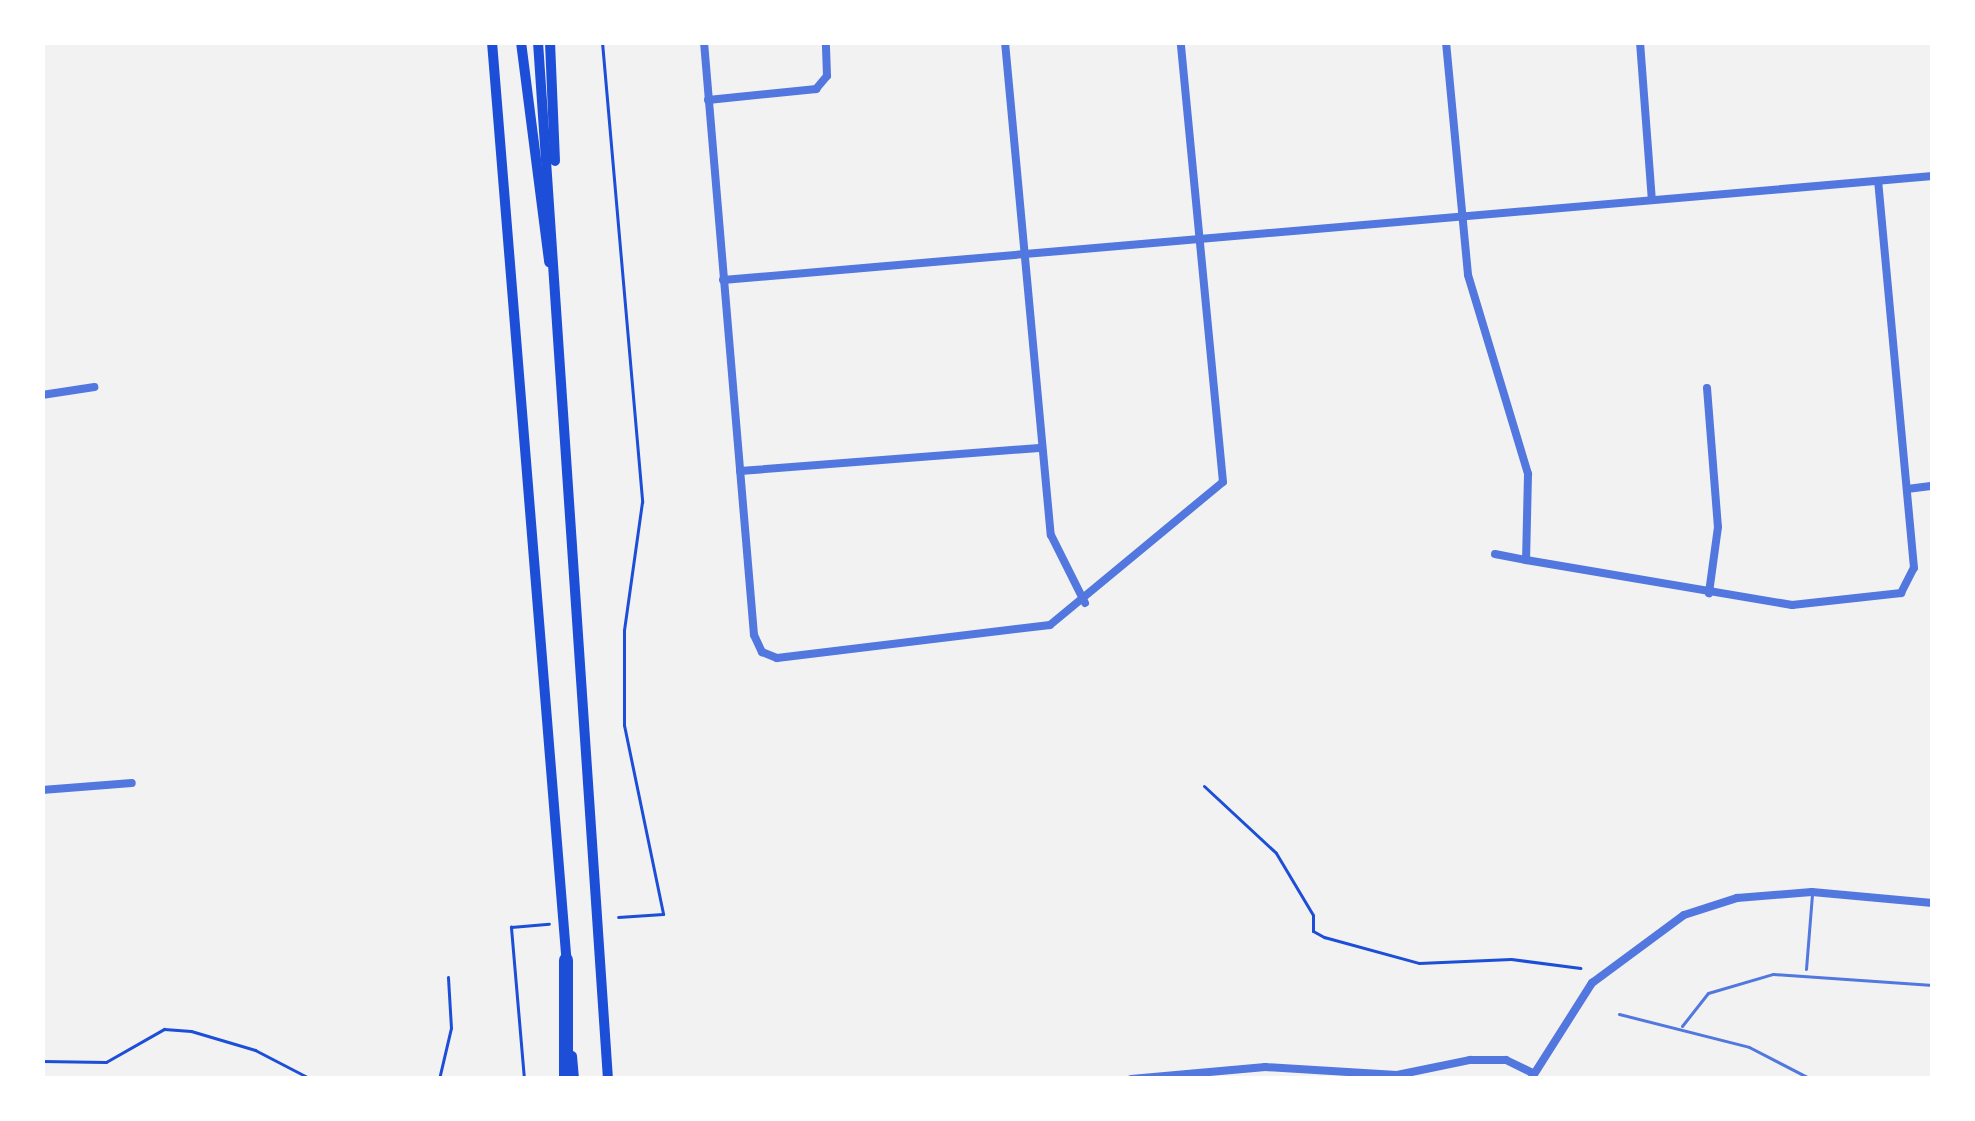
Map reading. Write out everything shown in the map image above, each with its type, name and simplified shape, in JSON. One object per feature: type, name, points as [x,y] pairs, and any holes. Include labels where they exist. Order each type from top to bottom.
[{"type":"highway","points":[[566,960],[570,1079]]},
{"type":"main road","points":[[492,42],[566,960]]},
{"type":"main road","points":[[521,42],[556,319]]},
{"type":"main road","points":[[538,42],[554,225]]},
{"type":"main road","points":[[550,42],[556,319],[608,1079]]},
{"type":"street","points":[[704,42],[754,635],[769,656],[1020,633],[1085,603],[1223,482],[1181,42]]},
{"type":"street","points":[[708,100],[816,89],[827,76],[826,42]]},
{"type":"street","points":[[1005,42],[1051,535],[1085,603]]},
{"type":"street","points":[[1446,42],[1462,217],[1477,318],[1522,439],[1530,498],[1526,560]]},
{"type":"street","points":[[1640,42],[1652,200]]},
{"type":"street","points":[[723,280],[1933,176]]},
{"type":"street","points":[[1495,554],[1792,604],[1901,593],[1914,568],[1878,182]]},
{"type":"street","points":[[42,395],[94,387]]},
{"type":"street","points":[[1707,388],[1718,526],[1709,593]]},
{"type":"street","points":[[740,471],[1040,448]]},
{"type":"street","points":[[1907,489],[1933,486]]},
{"type":"street","points":[[42,790],[132,783]]},
{"type":"street","points":[[1131,1079],[1265,1066],[1397,1075],[1470,1060],[1506,1060],[1532,1076],[1592,982],[1637,944],[1684,915],[1737,898],[1812,892],[1933,903]]},
{"type":"lane","points":[[1806,970],[1812,892]]},
{"type":"lane","points":[[1682,1026],[1708,993],[1806,970],[1933,985]]},
{"type":"lane","points":[[1619,1014],[1682,1026],[1811,1079]]},
{"type":"path","points":[[602,42],[642,502],[624,630],[624,725],[663,914],[617,917]]},
{"type":"path","points":[[1204,786],[1276,854],[1313,915],[1312,931],[1324,938],[1419,963],[1511,959],[1580,968]]},
{"type":"path","points":[[524,1079],[511,927],[549,924]]},
{"type":"path","points":[[439,1079],[451,1028],[443,997],[448,977]]},
{"type":"path","points":[[42,1061],[106,1062],[164,1029],[191,1031],[255,1050],[311,1079]]}]
